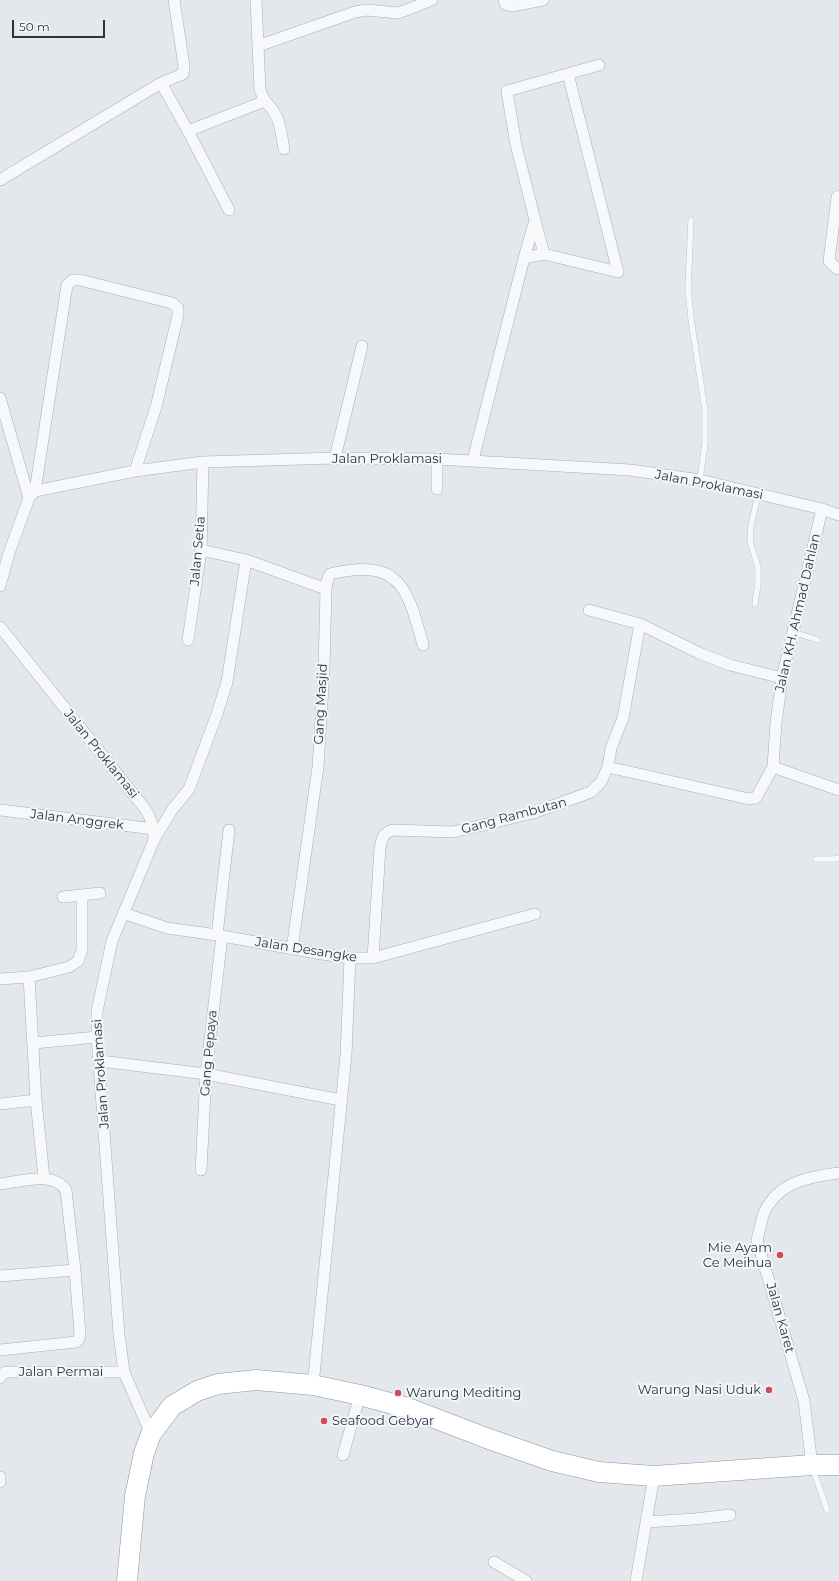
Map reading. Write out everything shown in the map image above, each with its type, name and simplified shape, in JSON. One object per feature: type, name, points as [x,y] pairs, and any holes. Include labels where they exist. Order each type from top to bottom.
[{"type":"highway","points":[[127,1581],[135,1496],[144,1453],[151,1434],[172,1406],[197,1391],[218,1384],[256,1380],[313,1385],[360,1395],[408,1408],[552,1461],[599,1472],[654,1476],[812,1465],[839,1465]]},
{"type":"street","points":[[0,180],[161,83],[183,74],[185,70],[174,0]]},
{"type":"street","points":[[256,0],[260,90],[265,101],[276,114],[284,149]]},
{"type":"street","points":[[258,46],[355,12],[367,10],[397,13],[432,0]]},
{"type":"street","points":[[504,0],[505,4],[512,6],[543,0]]},
{"type":"street","points":[[544,254],[516,146],[507,92],[599,65]]},
{"type":"street","points":[[524,258],[544,254],[618,272],[568,74]]},
{"type":"street","points":[[161,83],[229,210]]},
{"type":"street","points":[[188,131],[265,101]]},
{"type":"street","points":[[839,196],[837,197],[829,261],[839,269]]},
{"type":"street","points":[[473,460],[535,220]]},
{"type":"street","points":[[0,586],[9,553],[32,494],[67,285],[73,280],[80,280],[172,303],[178,308],[178,316],[156,408],[136,472]]},
{"type":"street","points":[[335,458],[362,346]]},
{"type":"street","points":[[0,398],[32,494]]},
{"type":"street","name":"Jalan Proklamasi","points":[[32,494],[136,472],[203,462],[335,458],[437,459],[630,470],[700,480],[822,509],[839,515]]},
{"type":"street","points":[[437,459],[437,489]]},
{"type":"street","name":"Jalan Setia","points":[[188,640],[201,550],[203,462]]},
{"type":"street","name":"Jalan KH. Ahmad Dahlan","points":[[773,767],[776,723],[782,678],[822,509]]},
{"type":"street","points":[[201,550],[246,560],[326,589],[330,574],[380,570],[393,577],[402,587],[410,602],[423,645]]},
{"type":"street","points":[[154,835],[188,789],[217,714],[227,682],[246,560]]},
{"type":"street","name":"Gang Masjid","points":[[292,949],[318,767],[324,670],[326,589]]},
{"type":"street","points":[[588,610],[640,624],[699,653],[730,665],[782,678]]},
{"type":"street","name":"Gang Rambutan","points":[[373,958],[382,837],[387,832],[393,830],[453,832],[533,813],[591,792],[601,782],[608,767],[611,748],[623,718],[640,624]]},
{"type":"street","name":"Jalan Proklamasi","points":[[0,627],[151,818],[154,835],[112,941],[97,1011],[97,1037],[124,1372],[151,1434]]},
{"type":"street","points":[[608,767],[749,799],[757,796],[773,767],[839,790]]},
{"type":"street","name":"Jalan Anggrek","points":[[0,810],[154,835]]},
{"type":"street","name":"Gang Pepaya","points":[[201,1170],[206,1074],[229,830]]},
{"type":"street","points":[[62,897],[100,893]]},
{"type":"street","points":[[0,979],[29,977],[69,967],[78,961],[82,950],[82,896]]},
{"type":"street","name":"Jalan Desangke","points":[[123,913],[166,928],[219,935],[350,958],[373,958],[535,914]]},
{"type":"street","points":[[313,1385],[346,1056],[350,958]]},
{"type":"street","points":[[29,977],[34,1043],[36,1100],[44,1178]]},
{"type":"street","points":[[34,1043],[97,1037]]},
{"type":"street","points":[[100,1061],[206,1074],[341,1100]]},
{"type":"street","points":[[0,1104],[36,1100]]},
{"type":"street","name":"Jalan Karet","points":[[812,1465],[804,1401],[757,1240],[764,1213],[776,1193],[798,1181],[818,1176],[839,1174]]},
{"type":"street","points":[[0,1184],[44,1178],[62,1184],[66,1190],[75,1270],[80,1334],[79,1339],[76,1342],[0,1350]]},
{"type":"street","points":[[0,1276],[75,1270]]},
{"type":"street","name":"Jalan Permai","points":[[0,1378],[2,1374],[6,1372],[124,1372]]},
{"type":"street","points":[[343,1455],[360,1395]]},
{"type":"street","points":[[636,1581],[654,1476]]},
{"type":"street","points":[[0,1477],[0,1482]]},
{"type":"street","points":[[646,1522],[695,1519],[730,1514]]},
{"type":"street","points":[[494,1562],[526,1581]]},
{"type":"lane","points":[[691,220],[688,288],[691,319],[705,410],[705,443],[700,480]]},
{"type":"lane","points":[[755,604],[758,583],[758,568],[750,541],[751,526],[758,494]]},
{"type":"lane","points":[[793,632],[818,640]]},
{"type":"lane","points":[[816,859],[835,860],[839,858]]},
{"type":"lane","points":[[812,1465],[827,1510]]},
{"type":"place","name":"Mie Ayam Ce Meihua","points":[[780,1255]]},
{"type":"place","name":"Warung Nasi Uduk","points":[[769,1390]]},
{"type":"place","name":"Warung Mediting","points":[[398,1393]]},
{"type":"place","name":"Seafood Gebyar","points":[[324,1421]]}]
